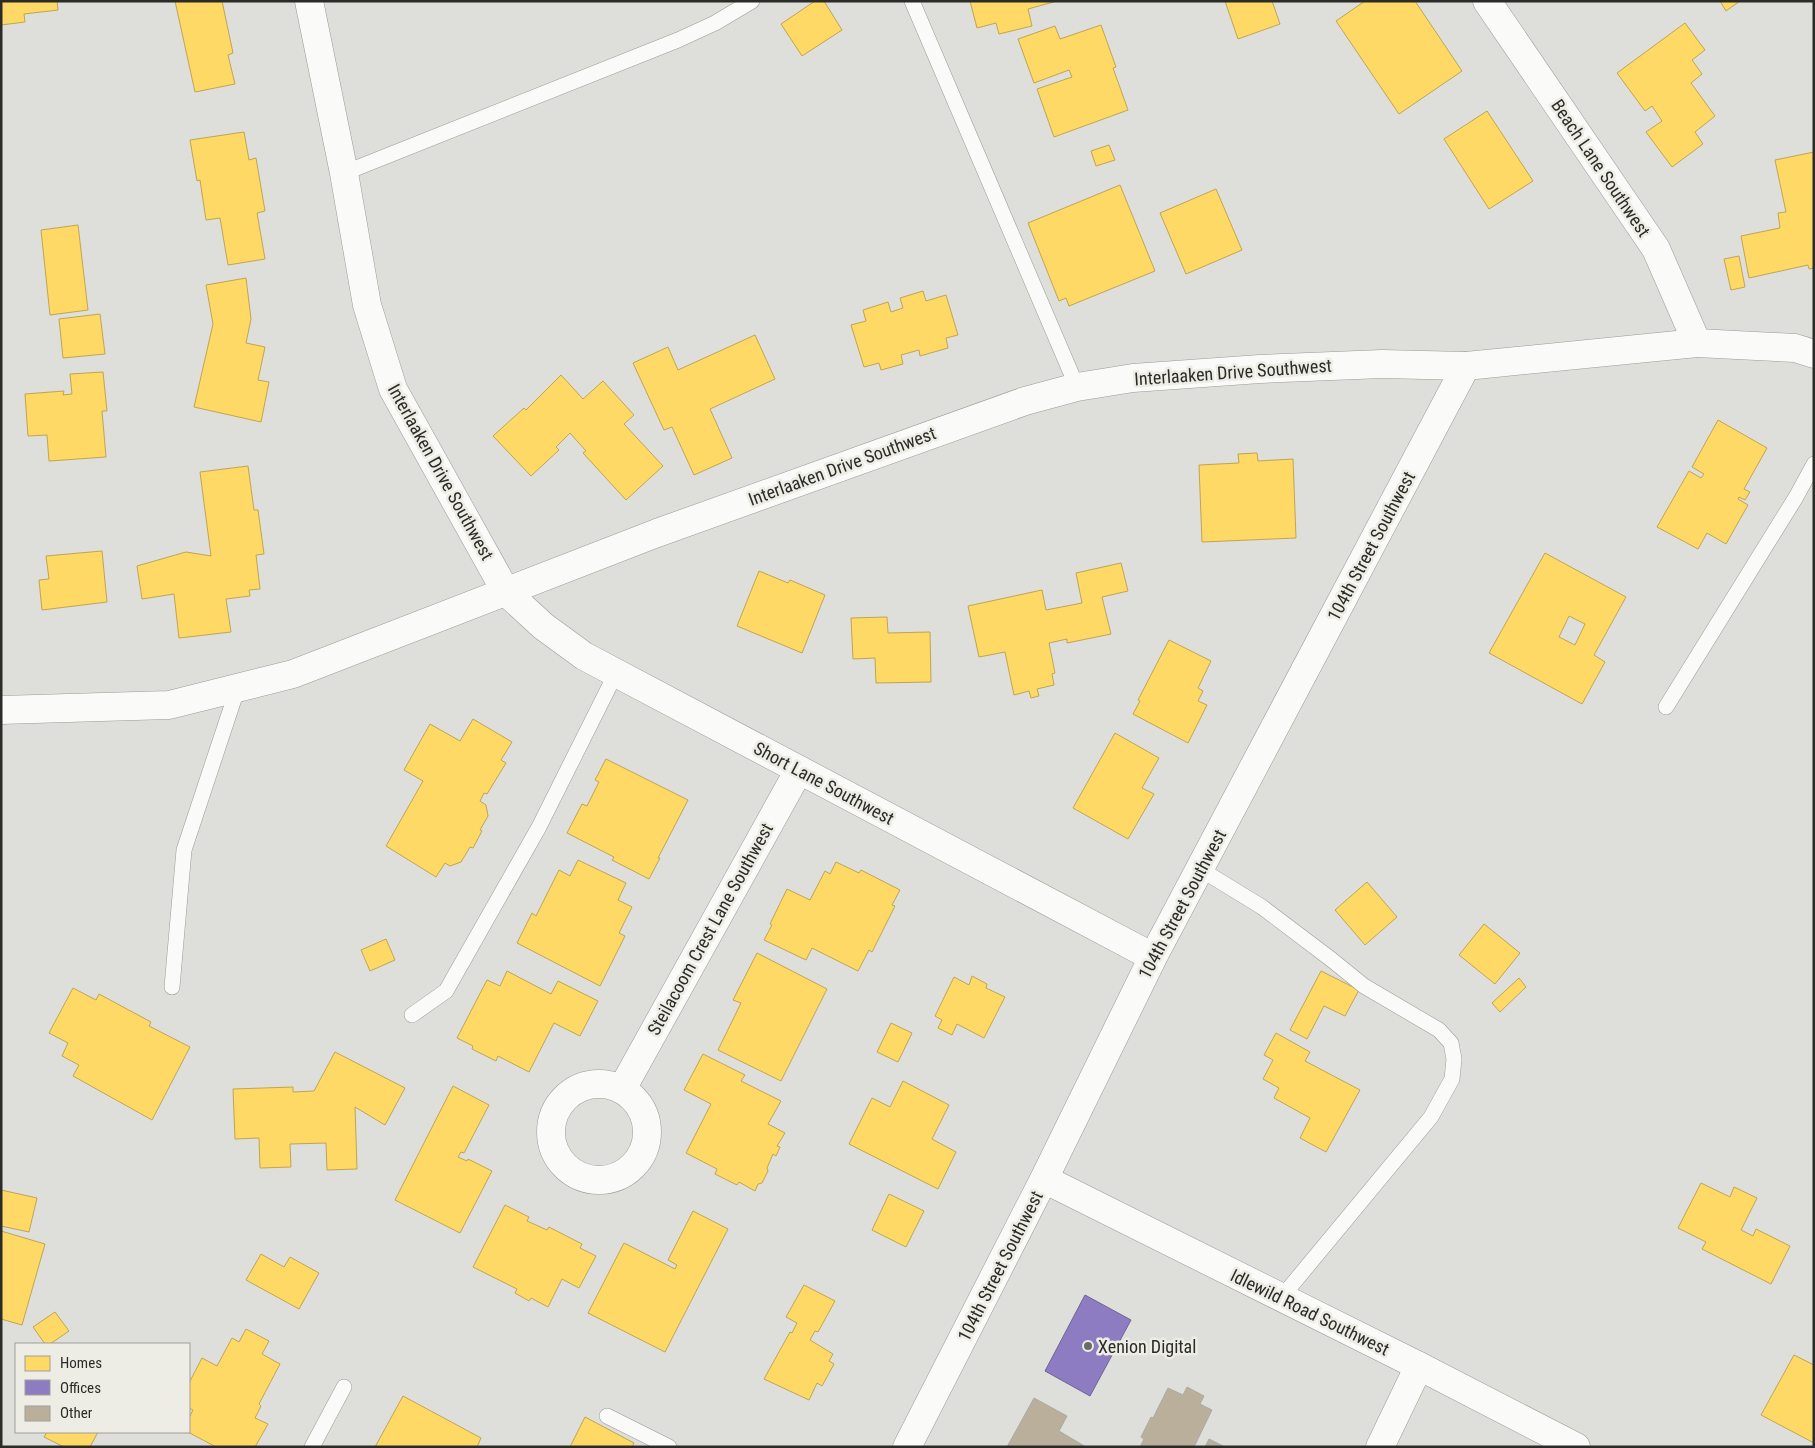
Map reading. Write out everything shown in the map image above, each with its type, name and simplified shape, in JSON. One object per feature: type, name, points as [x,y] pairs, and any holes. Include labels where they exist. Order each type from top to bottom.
[{"type":"street","name":"Interlaaken Drive Southwest","points":[[308,1],[344,173],[367,305],[393,389],[506,592],[685,523],[1025,401],[1078,387],[1133,378],[1260,368],[1382,364],[1466,366],[1697,343],[1807,348]]},
{"type":"street","name":"Beach Lane Southwest","points":[[1487,1],[1656,249],[1697,343]]},
{"type":"street","name":"104th Street Southwest","points":[[907,1447],[1044,1179],[1154,957],[1466,366]]},
{"type":"street","name":"Short Lane Southwest","points":[[506,592],[543,626],[584,656],[1154,957]]},
{"type":"street","points":[[1,710],[169,705],[294,674],[506,592]]},
{"type":"street","name":"Steilacoom Crest Lane Southwest","points":[[622,1089],[799,770]]},
{"type":"street","name":"Idlewild Road Southwest","points":[[1044,1179],[1419,1366],[1576,1447]]},
{"type":"street","points":[[1380,1447],[1419,1366]]},
{"type":"lane","points":[[344,173],[678,40],[715,23],[752,1]]},
{"type":"lane","points":[[912,1],[1078,387]]},
{"type":"lane","points":[[1666,707],[1796,497],[1814,464]]},
{"type":"lane","points":[[412,1015],[446,991],[539,827],[616,673]]},
{"type":"lane","points":[[172,986],[184,850],[238,687]]},
{"type":"lane","points":[[1200,869],[1262,908],[1364,986],[1439,1030],[1452,1043],[1454,1059],[1452,1079],[1431,1117],[1281,1298]]},
{"type":"lane","points":[[312,1447],[344,1387]]},
{"type":"lane","points":[[607,1416],[669,1447]]},
{"type":"building: Homes","points":[[1,1],[57,1],[58,10],[24,14],[25,22],[1,25]]},
{"type":"building: Homes","points":[[175,1],[222,1],[233,53],[228,55],[235,84],[195,92]]},
{"type":"building: Homes","points":[[815,1],[824,1],[842,30],[802,56],[781,24]]},
{"type":"building: Homes","points":[[970,1],[1057,1],[1028,9],[1032,26],[999,34],[996,23],[977,28]]},
{"type":"building: Homes","points":[[1225,1],[1272,1],[1280,24],[1238,39]]},
{"type":"building: Homes","points":[[1365,1],[1415,1],[1462,71],[1399,114],[1336,21]]},
{"type":"building: Homes","points":[[1720,1],[1740,1],[1726,11]]},
{"type":"building: Homes","points":[[1685,23],[1705,50],[1692,60],[1702,74],[1691,83],[1715,116],[1695,132],[1703,144],[1672,167],[1646,132],[1662,121],[1652,106],[1645,111],[1617,73]]},
{"type":"building: Homes","points":[[1101,25],[1116,67],[1113,68],[1128,110],[1054,137],[1037,89],[1072,77],[1069,70],[1034,83],[1018,39],[1055,26],[1060,39]]},
{"type":"building: Homes","points":[[1487,111],[1533,181],[1489,209],[1444,139]]},
{"type":"building: Homes","points":[[244,132],[249,160],[256,158],[265,211],[257,213],[265,259],[228,265],[220,218],[206,220],[200,180],[197,181],[190,140]]},
{"type":"building: Homes","points":[[1109,145],[1115,160],[1096,166],[1091,151]]},
{"type":"building: Homes","points":[[1814,152],[1814,268],[1809,269],[1808,265],[1749,278],[1741,236],[1780,228],[1778,213],[1786,212],[1775,160]]},
{"type":"building: Homes","points":[[1120,185],[1155,271],[1069,306],[1066,298],[1059,301],[1028,223]]},
{"type":"building: Homes","points":[[1216,189],[1242,250],[1186,274],[1160,213]]},
{"type":"building: Homes","points":[[78,225],[88,310],[50,315],[41,230]]},
{"type":"building: Homes","points":[[1739,256],[1745,287],[1731,290],[1724,259]]},
{"type":"building: Homes","points":[[246,278],[251,319],[246,343],[265,347],[258,380],[269,382],[261,422],[194,407],[213,324],[206,285]]},
{"type":"building: Homes","points":[[923,291],[926,301],[946,295],[958,335],[946,338],[948,348],[920,356],[919,350],[901,355],[903,364],[881,370],[879,363],[864,367],[851,325],[866,321],[863,310],[888,302],[891,312],[903,308],[900,298]]},
{"type":"building: Homes","points":[[100,314],[105,354],[63,358],[59,319]]},
{"type":"building: Homes","points":[[755,335],[775,379],[710,409],[732,458],[694,475],[672,427],[664,430],[633,363],[668,347],[678,370]]},
{"type":"building: Homes","points":[[103,372],[107,411],[102,411],[106,457],[49,461],[47,435],[28,436],[25,394],[64,391],[63,395],[72,394],[70,374]]},
{"type":"building: Homes","points":[[561,375],[583,399],[603,381],[634,415],[624,424],[663,466],[626,500],[583,453],[586,451],[570,433],[556,447],[559,450],[531,476],[493,436],[524,408],[526,410]]},
{"type":"building: Homes","points":[[1718,420],[1767,448],[1744,489],[1750,492],[1745,500],[1739,497],[1738,499],[1748,505],[1726,544],[1707,533],[1698,549],[1657,527],[1689,471],[1701,478],[1704,474],[1692,467]]},
{"type":"building: Homes","points":[[1257,453],[1258,461],[1293,459],[1296,538],[1202,542],[1199,465],[1239,463],[1238,454]]},
{"type":"building: Homes","points":[[248,466],[254,510],[258,510],[264,554],[256,555],[260,589],[249,590],[250,596],[226,599],[231,632],[179,638],[174,594],[142,599],[137,566],[186,552],[211,556],[200,472]]},
{"type":"building: Homes","points":[[102,551],[107,602],[42,610],[39,580],[49,579],[46,556]]},
{"type":"building: Homes","points":[[1545,553],[1626,597],[1594,655],[1605,662],[1582,704],[1489,653]],"holes":[[[1569,616],[1585,624],[1575,645],[1559,637]]]},
{"type":"building: Homes","points":[[1121,563],[1128,591],[1102,597],[1111,634],[1067,643],[1067,639],[1049,643],[1055,673],[1052,674],[1054,685],[1037,689],[1039,696],[1031,698],[1029,691],[1014,695],[1005,652],[979,657],[968,606],[1042,590],[1046,610],[1082,603],[1076,573]]},
{"type":"building: Homes","points":[[759,571],[788,583],[790,580],[825,595],[802,653],[737,626]]},
{"type":"building: Homes","points":[[887,617],[888,633],[930,632],[931,682],[876,683],[875,658],[853,659],[851,618]]},
{"type":"building: Homes","points":[[1169,640],[1211,661],[1198,688],[1203,691],[1198,701],[1207,705],[1188,743],[1133,714],[1140,701],[1138,700]]},
{"type":"building: Homes","points":[[473,719],[512,742],[501,760],[506,763],[487,794],[484,793],[480,801],[486,805],[488,816],[473,848],[470,847],[461,862],[450,866],[445,863],[436,877],[386,846],[423,781],[404,770],[430,724],[460,741]]},
{"type":"building: Homes","points":[[1115,733],[1159,758],[1142,788],[1154,794],[1128,839],[1073,808]]},
{"type":"building: Homes","points":[[606,759],[688,800],[649,879],[612,860],[614,857],[567,833],[582,804],[587,806],[599,782],[595,780]]},
{"type":"building: Homes","points":[[578,860],[626,883],[618,900],[632,907],[619,933],[625,936],[600,986],[517,943],[532,913],[536,916],[559,870],[570,876]]},
{"type":"building: Homes","points":[[836,862],[859,873],[861,870],[900,890],[892,905],[895,906],[872,952],[869,950],[858,971],[812,948],[806,960],[764,940],[787,889],[810,900],[825,871],[830,874]]},
{"type":"building: Homes","points":[[1367,882],[1397,917],[1365,945],[1335,910]]},
{"type":"building: Homes","points":[[1484,924],[1520,953],[1495,984],[1459,955]]},
{"type":"building: Homes","points":[[386,939],[395,960],[370,971],[361,950]]},
{"type":"building: Homes","points":[[757,953],[827,989],[781,1081],[718,1050],[741,1003],[733,1000]]},
{"type":"building: Homes","points":[[507,971],[551,994],[558,981],[598,1001],[580,1036],[554,1023],[529,1072],[498,1056],[496,1061],[472,1049],[473,1046],[457,1038],[487,980],[500,986]]},
{"type":"building: Homes","points":[[1321,971],[1359,990],[1345,1016],[1324,1006],[1307,1039],[1290,1030]]},
{"type":"building: Homes","points":[[972,976],[987,984],[986,988],[1005,997],[984,1038],[957,1024],[952,1035],[938,1028],[942,1020],[935,1016],[954,977],[969,985]]},
{"type":"building: Homes","points":[[1519,978],[1526,987],[1500,1012],[1492,1003]]},
{"type":"building: Homes","points":[[73,988],[96,1000],[99,994],[151,1022],[149,1026],[190,1047],[152,1120],[73,1076],[79,1065],[62,1056],[68,1043],[49,1033]]},
{"type":"building: Homes","points":[[891,1023],[912,1033],[898,1062],[877,1052]]},
{"type":"building: Homes","points":[[1276,1033],[1310,1052],[1305,1061],[1360,1090],[1326,1152],[1300,1138],[1310,1118],[1274,1098],[1279,1088],[1263,1079],[1273,1060],[1264,1055]]},
{"type":"building: Homes","points":[[335,1052],[405,1088],[385,1125],[355,1107],[357,1169],[327,1170],[326,1143],[290,1144],[291,1167],[260,1168],[259,1138],[235,1139],[233,1089],[293,1087],[293,1092],[314,1091]]},
{"type":"building: Homes","points":[[703,1054],[745,1075],[741,1081],[781,1101],[768,1124],[785,1133],[777,1146],[780,1147],[776,1156],[773,1154],[767,1168],[768,1171],[762,1183],[758,1184],[755,1191],[739,1182],[737,1185],[715,1174],[717,1169],[686,1153],[711,1104],[684,1090]]},
{"type":"building: Homes","points":[[903,1081],[949,1105],[932,1139],[956,1152],[938,1189],[849,1144],[872,1098],[890,1107]]},
{"type":"building: Homes","points":[[453,1086],[489,1105],[464,1153],[461,1152],[458,1157],[467,1161],[468,1159],[492,1171],[460,1233],[395,1200]]},
{"type":"building: Homes","points":[[1701,1183],[1730,1197],[1734,1187],[1757,1198],[1741,1230],[1753,1236],[1756,1229],[1790,1246],[1771,1284],[1702,1249],[1706,1242],[1678,1228]]},
{"type":"building: Homes","points":[[1,1190],[37,1198],[29,1232],[1,1226]]},
{"type":"building: Homes","points":[[889,1194],[924,1211],[906,1247],[872,1230]]},
{"type":"building: Homes","points":[[505,1205],[529,1217],[527,1221],[547,1230],[549,1227],[582,1244],[580,1248],[596,1256],[579,1288],[562,1279],[548,1307],[531,1298],[529,1301],[515,1293],[517,1289],[473,1267]]},
{"type":"building: Homes","points":[[693,1211],[728,1229],[665,1352],[588,1313],[624,1243],[675,1269],[677,1265],[668,1260]]},
{"type":"building: Homes","points":[[1,1231],[45,1244],[22,1325],[1,1319]]},
{"type":"building: Homes","points":[[261,1254],[284,1267],[290,1257],[319,1273],[299,1309],[246,1280]]},
{"type":"building: Homes","points":[[804,1285],[835,1301],[818,1332],[815,1331],[810,1340],[833,1354],[829,1361],[834,1364],[822,1386],[817,1383],[809,1400],[764,1379],[797,1323],[786,1317]]},
{"type":"building: Homes","points":[[55,1312],[69,1331],[51,1343],[44,1343],[33,1327]]},
{"type":"building: Homes","points":[[246,1329],[269,1341],[262,1354],[280,1364],[259,1404],[261,1406],[255,1418],[268,1424],[255,1447],[216,1447],[190,1433],[190,1416],[193,1410],[190,1408],[190,1381],[202,1358],[217,1366],[232,1338],[239,1342]]},
{"type":"building: Homes","points":[[1794,1355],[1814,1365],[1814,1443],[1761,1415]]},
{"type":"building: Homes","points":[[403,1396],[481,1438],[477,1447],[375,1447]]},
{"type":"building: Homes","points":[[585,1417],[634,1443],[632,1447],[570,1447]]},
{"type":"building: Homes","points":[[46,1433],[97,1433],[90,1447],[64,1447],[44,1437]]},
{"type":"building: Offices","name":"Xenion Digital","points":[[1085,1295],[1131,1320],[1090,1396],[1045,1371]]},
{"type":"building: Other","points":[[1187,1387],[1204,1396],[1200,1404],[1212,1410],[1194,1447],[1140,1447],[1144,1439],[1141,1437],[1168,1388],[1183,1395]]},
{"type":"building: Other","points":[[1034,1398],[1067,1416],[1059,1431],[1086,1447],[1007,1447]]},
{"type":"building: Other","points":[[1209,1439],[1225,1447],[1205,1447]]},
{"type":"place","name":"Xenion Digital","points":[[1088,1346]]}]
